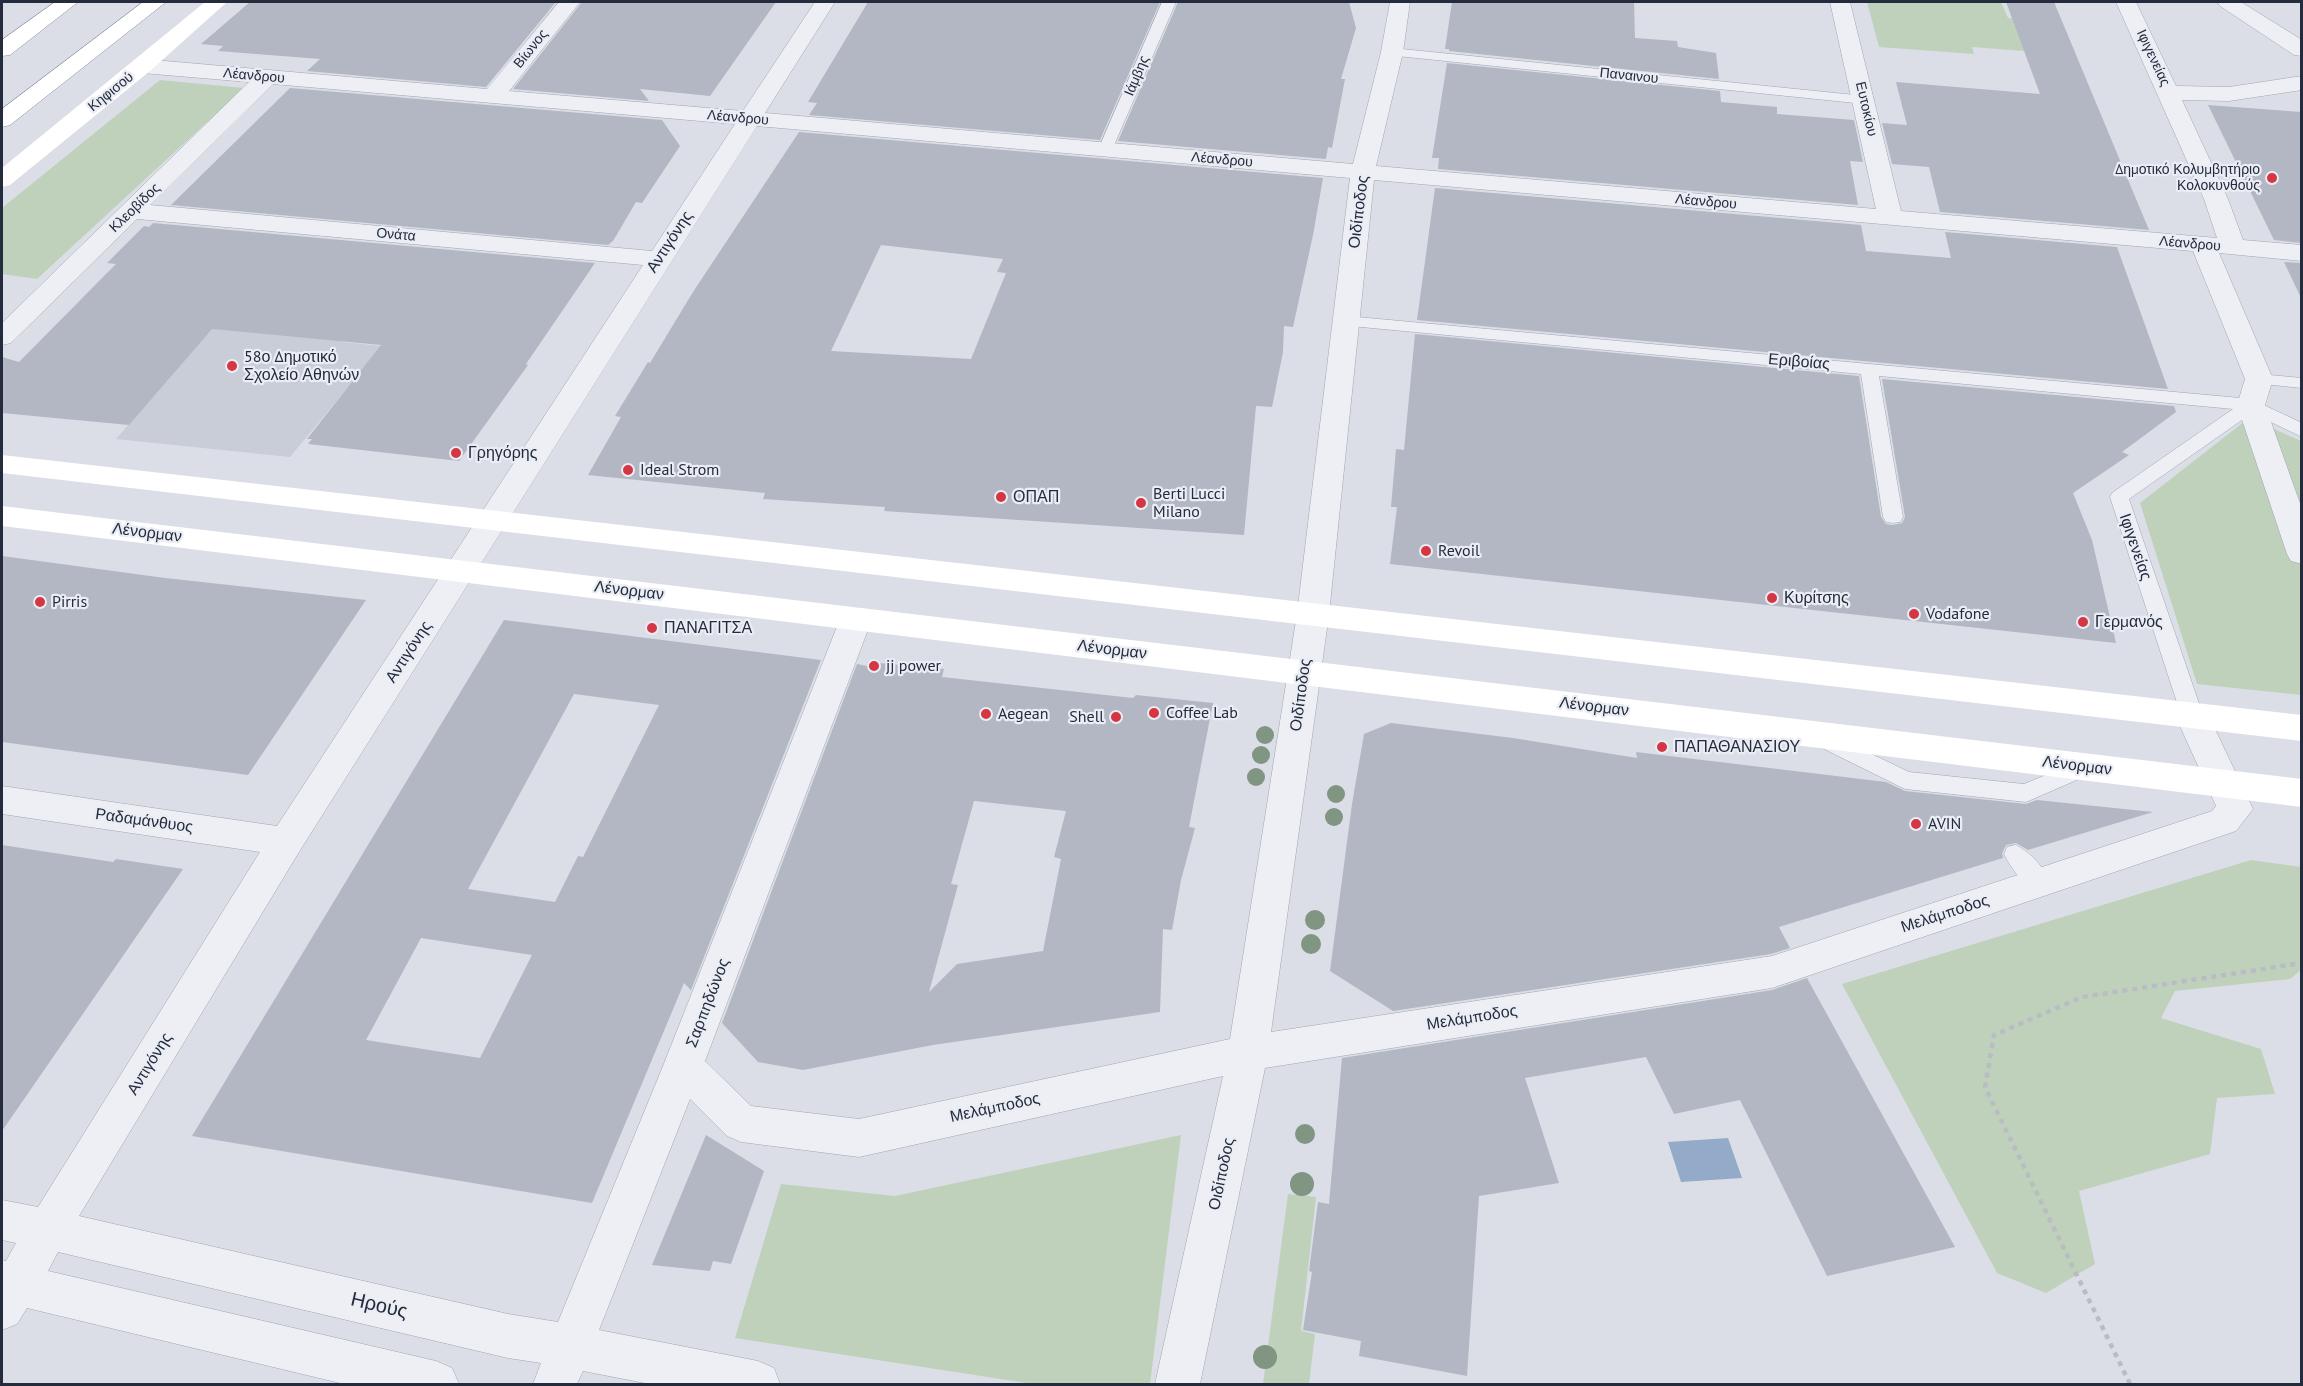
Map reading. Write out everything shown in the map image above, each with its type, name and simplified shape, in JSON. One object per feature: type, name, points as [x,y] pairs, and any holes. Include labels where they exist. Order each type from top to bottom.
[{"type":"main road","points":[[2,50],[68,2]]},
{"type":"main road","points":[[2,120],[156,2]]},
{"type":"main road","name":"Κηφισού","points":[[2,180],[217,2]]},
{"type":"main road","points":[[2,464],[2301,728]]},
{"type":"main road","name":"Λένορμαν","points":[[2,516],[2301,793]]},
{"type":"street","name":"Βίωνος","points":[[492,97],[570,2]]},
{"type":"street","name":"Αντιγόνης","points":[[7,1291],[48,1229],[286,842],[825,2]]},
{"type":"street","name":"Οιδίποδος","points":[[1178,1384],[1248,1053],[1313,614],[1363,172],[1392,52],[1400,2]]},
{"type":"street","name":"Ευτοκίου","points":[[1840,2],[1865,100],[1890,218]]},
{"type":"street","name":"Ιφιγενείας","points":[[2126,2],[2216,199],[2232,247]]},
{"type":"street","points":[[2227,2],[2301,50]]},
{"type":"street","name":"Λέανδρου","points":[[142,66],[2301,253]]},
{"type":"street","name":"Κλεοβίδος","points":[[2,337],[133,211],[267,77]]},
{"type":"street","points":[[2169,93],[2229,94],[2301,83]]},
{"type":"street","name":"Ονάτα","points":[[133,211],[659,259]]},
{"type":"street","points":[[2204,245],[2255,392],[2301,554]]},
{"type":"street","name":"Σαρπηδώνος","points":[[563,1365],[683,1066],[856,619]]},
{"type":"street","points":[[2192,715],[2222,783]]},
{"type":"street","name":"Μελάμποδος","points":[[683,1066],[741,1123],[859,1137],[1248,1053],[1772,972],[2224,821],[2235,809],[2222,783]]},
{"type":"street","name":"Ραδαμάνθυος","points":[[2,800],[286,842]]},
{"type":"street","name":"Ηρούς","points":[[2,1221],[48,1229],[508,1336],[563,1365],[758,1384]]},
{"type":"street","points":[[7,1291],[435,1384]]},
{"type":"lane","name":"Ιάμβης","points":[[1105,150],[1169,2]]},
{"type":"lane","name":"Παναινου","points":[[1392,52],[1865,100]]},
{"type":"lane","name":"Εριβοίας","points":[[1346,321],[1869,369],[2255,392],[2301,383]]},
{"type":"lane","points":[[1869,369],[1893,517]]},
{"type":"lane","points":[[2255,392],[2301,431]]},
{"type":"lane","name":"Ιφιγενείας","points":[[2192,715],[2119,497],[2255,392]]},
{"type":"lane","points":[[2015,854],[2040,883]]},
{"type":"path","points":[[2130,1384],[1985,1087],[1994,1035],[2082,997],[2301,963]]},
{"type":"shaded area","name":"58ο Δημοτικό Σχολείο Αθηνών","points":[[107,273],[383,299],[342,342],[382,346],[290,457],[116,439],[173,374],[23,359]]},
{"type":"green space","points":[[1867,2],[2001,2],[2008,18],[2062,22],[2076,55],[1972,47],[1974,54],[1879,47]]},
{"type":"green space","points":[[160,80],[244,88],[37,279],[2,274],[2,208]]},
{"type":"green space","points":[[2249,418],[2301,441],[2301,695],[2197,684],[2140,503]]},
{"type":"green space","points":[[2251,860],[2301,867],[2301,970],[2290,979],[2175,991],[2161,1018],[2261,1049],[2275,1094],[2217,1098],[2210,1154],[2079,1191],[2095,1264],[2046,1293],[1997,1273],[1842,984]]},
{"type":"green space","points":[[1181,1135],[1150,1384],[1033,1384],[735,1338],[781,1184],[895,1196]]},
{"type":"green space","points":[[1288,1194],[1316,1197],[1301,1331],[1315,1334],[1309,1384],[1263,1384]]},
{"type":"water","points":[[1728,1138],[1742,1178],[1681,1182],[1668,1142]]},
{"type":"building","points":[[250,2],[556,2],[486,87],[307,71],[320,59],[218,51],[223,46],[201,44]]},
{"type":"building","points":[[582,2],[776,2],[710,96],[640,89],[649,101],[513,89]]},
{"type":"building","points":[[868,2],[1160,2],[1100,140],[809,115],[817,103],[808,102]]},
{"type":"building","points":[[1178,2],[1349,2],[1356,28],[1341,79],[1345,79],[1332,148],[1328,147],[1326,159],[1118,141]]},
{"type":"building","points":[[1452,2],[1634,2],[1635,38],[1677,41],[1678,47],[1716,53],[1719,79],[1449,51],[1445,49]]},
{"type":"building","points":[[2006,2],[2054,2],[2149,230],[1940,212],[1929,167],[1892,164],[1882,123],[1907,125],[1896,82],[2040,94]]},
{"type":"building","points":[[1447,63],[1720,91],[1721,102],[1777,107],[1777,114],[1854,120],[1863,162],[1850,161],[1858,205],[1438,169],[1439,158],[1432,158]]},
{"type":"building","points":[[290,88],[662,120],[680,146],[642,203],[636,202],[613,241],[608,245],[171,205]]},
{"type":"building","name":"Δημοτικό Κολυμβητήριο Κολοκυνθούς","points":[[2208,105],[2301,112],[2301,243],[2274,240]]},
{"type":"building","points":[[799,132],[1323,178],[1293,327],[1284,326],[1283,352],[1272,407],[1256,406],[1244,535],[884,511],[885,507],[763,499],[765,493],[588,475],[621,417],[615,416],[693,292]],"holes":[[[881,245],[1003,259],[997,272],[1006,273],[971,359],[831,351]]]},
{"type":"building","points":[[1435,188],[1861,225],[1866,251],[1951,258],[1945,232],[2117,247],[2168,389],[1417,320]]},
{"type":"building","points":[[153,223],[595,263],[526,364],[528,365],[459,461],[308,444],[312,439],[307,439],[381,345],[212,329],[129,425],[2,413],[2,357],[19,362],[116,264],[107,263],[144,226],[149,227]]},
{"type":"building","points":[[2284,262],[2301,263],[2301,298]]},
{"type":"building","points":[[1415,334],[1859,376],[1881,517],[1886,524],[1893,525],[1902,523],[1905,517],[1882,379],[2174,406],[2176,412],[2122,452],[2129,455],[2073,493],[2092,540],[2116,643],[1390,564],[1397,507],[1391,507],[1396,449],[1404,450]]},
{"type":"building","points":[[2,556],[165,578],[366,600],[248,775],[2,742]]},
{"type":"building","points":[[504,620],[821,660],[691,990],[684,983],[592,1203],[192,1136]],"holes":[[[574,694],[659,705],[583,857],[578,856],[555,902],[468,889]],[[421,938],[532,955],[480,1058],[366,1040]]]},
{"type":"building","points":[[868,662],[944,669],[942,677],[1133,698],[1136,695],[1213,703],[1189,827],[1195,828],[1181,880],[1172,930],[1163,929],[1160,1012],[933,1045],[803,1070],[758,1062],[722,1023],[857,664],[867,666]],"holes":[[[974,801],[1066,811],[1054,857],[1061,859],[1043,951],[957,964],[929,992],[958,885],[951,884]]]},
{"type":"building","points":[[1391,723],[1513,738],[1637,758],[1636,752],[1886,782],[1905,791],[2026,804],[2037,800],[2153,812],[2028,850],[2016,843],[2006,845],[2002,853],[2003,858],[1779,927],[1790,948],[1771,954],[1393,1011],[1330,971],[1352,804],[1364,734]]},
{"type":"building","points":[[2,845],[113,862],[116,859],[183,869],[2,1131]]},
{"type":"building","points":[[1807,978],[1955,1247],[1827,1276],[1740,1100],[1674,1114],[1646,1057],[1525,1078],[1559,1183],[1479,1196],[1467,1376],[1359,1356],[1361,1341],[1303,1330],[1312,1272],[1309,1271],[1318,1202],[1329,1204],[1342,1058],[1772,990]]},
{"type":"building","points":[[706,1135],[764,1171],[731,1264],[713,1261],[710,1271],[652,1265]]},
{"type":"place","name":"Δημοτικό Κολυμβητήριο Κολοκυνθούς","points":[[2272,178]]},
{"type":"place","name":"58ο Δημοτικό Σχολείο Αθηνών","points":[[232,366]]},
{"type":"place","name":"Γρηγόρης","points":[[456,453]]},
{"type":"place","name":"Ideal Strom","points":[[628,470]]},
{"type":"place","name":"ΟΠΑΠ","points":[[1001,497]]},
{"type":"place","name":"Berti Lucci Milano","points":[[1141,503]]},
{"type":"place","name":"Revoil","points":[[1426,551]]},
{"type":"place","name":"Κυρίτσης","points":[[1772,598]]},
{"type":"place","name":"Pirris","points":[[40,602]]},
{"type":"place","name":"Vodafone","points":[[1914,614]]},
{"type":"place","name":"Γερμανός","points":[[2083,622]]},
{"type":"place","name":"ΠΑΝΑΓΙΤΣΑ","points":[[652,628]]},
{"type":"place","name":"jj power","points":[[874,666]]},
{"type":"place","name":"Coffee Lab","points":[[1154,713]]},
{"type":"place","name":"Aegean","points":[[986,714]]},
{"type":"place","name":"Shell","points":[[1116,717]]},
{"type":"place","name":"ΠΑΠΑΘΑΝΑΣΙΟΥ","points":[[1662,747]]},
{"type":"place","name":"AVIN","points":[[1916,824]]}]
